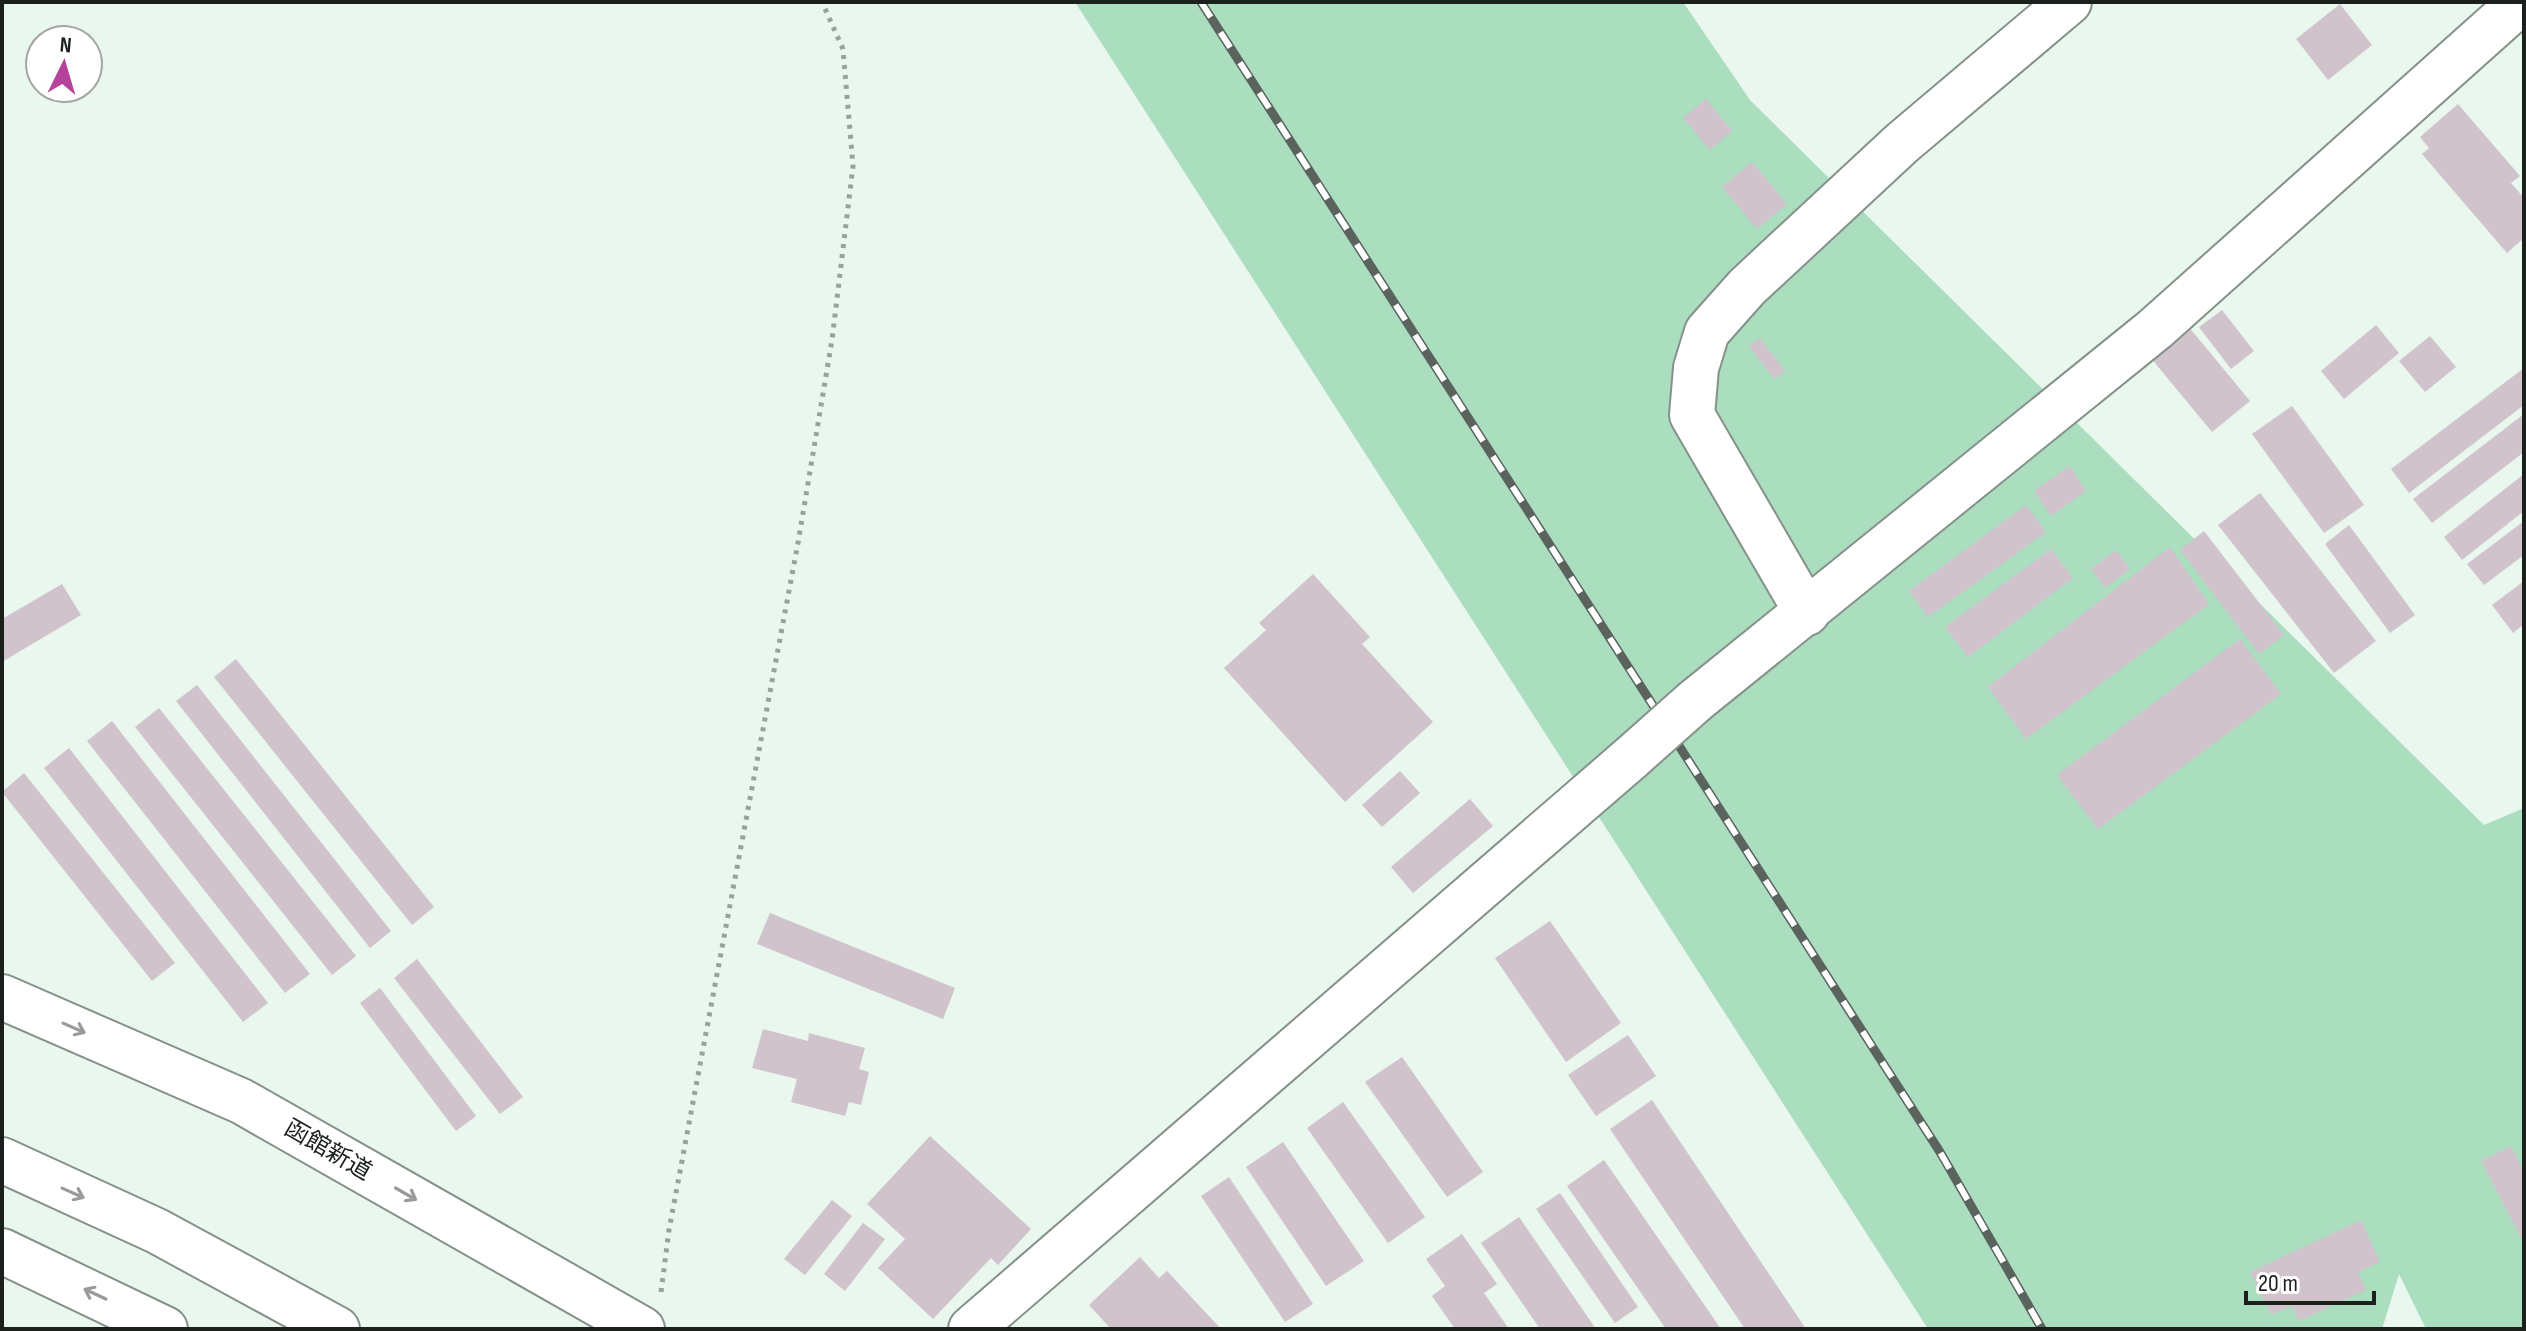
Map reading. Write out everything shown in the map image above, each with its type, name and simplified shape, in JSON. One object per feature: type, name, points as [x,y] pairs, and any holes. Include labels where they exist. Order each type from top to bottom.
[{"type":"main road","points":[[1807,613],[1692,415],[1696,368],[1707,332],[1747,287],[1902,143],[2069,2]]},
{"type":"main road","points":[[971,1329],[1695,701],[2155,329],[2521,2]]},
{"type":"main road","name":"函館新道","points":[[2,997],[241,1101],[651,1315]]},
{"type":"main road","points":[[2,1160],[157,1231],[337,1329]]},
{"type":"main road","points":[[2,1251],[165,1329]]},
{"type":"path","points":[[651,1315],[795,558],[832,340],[853,166],[843,49],[822,2]]},
{"type":"green space","points":[[1075,2],[1683,2],[1750,100],[2484,825],[2524,808],[2524,1329],[2426,1329],[2399,1274],[2382,1329],[1928,1329]]},
{"type":"building","points":[[2340,4],[2372,45],[2328,80],[2296,39]]},
{"type":"building","points":[[1706,99],[1732,131],[1710,150],[1683,118]]},
{"type":"building","points":[[2458,104],[2520,176],[2511,183],[2524,198],[2524,238],[2507,253],[2422,154],[2429,148],[2420,137]]},
{"type":"building","points":[[1752,162],[1787,204],[1757,229],[1722,187]]},
{"type":"building","points":[[2222,310],[2254,351],[2231,369],[2199,327]]},
{"type":"building","points":[[2376,325],[2399,353],[2344,399],[2321,371]]},
{"type":"building","points":[[2188,326],[2250,401],[2212,432],[2150,357]]},
{"type":"building","points":[[2430,336],[2456,367],[2425,392],[2399,361]]},
{"type":"building","points":[[1760,338],[1785,371],[1774,379],[1749,346]]},
{"type":"building","points":[[2524,368],[2524,405],[2409,493],[2391,469]]},
{"type":"building","points":[[2292,406],[2364,505],[2324,533],[2252,434]]},
{"type":"building","points":[[2524,414],[2524,452],[2432,523],[2413,499]]},
{"type":"building","points":[[2070,466],[2086,491],[2051,516],[2034,491]]},
{"type":"building","points":[[2524,474],[2524,511],[2462,560],[2444,537]]},
{"type":"building","points":[[2260,493],[2376,641],[2334,673],[2218,525]]},
{"type":"building","points":[[2026,505],[2046,532],[1928,617],[1909,591]]},
{"type":"building","points":[[2524,521],[2524,555],[2484,585],[2467,564]]},
{"type":"building","points":[[2349,525],[2415,615],[2390,633],[2325,544]]},
{"type":"building","points":[[2204,531],[2284,635],[2259,654],[2180,550]]},
{"type":"building","points":[[2170,547],[2209,604],[2026,739],[1988,687]]},
{"type":"building","points":[[2051,549],[2073,578],[1968,657],[1945,627]]},
{"type":"building","points":[[2116,550],[2130,569],[2105,588],[2091,569]]},
{"type":"building","points":[[1313,574],[1370,637],[1362,644],[1433,722],[1345,802],[1224,668],[1266,630],[1259,623]]},
{"type":"building","points":[[2524,581],[2524,624],[2513,633],[2492,605]]},
{"type":"building","points":[[62,584],[81,615],[2,662],[2,619]]},
{"type":"building","points":[[2240,639],[2281,694],[2098,829],[2057,775]]},
{"type":"building","points":[[236,659],[434,907],[412,925],[214,677]]},
{"type":"building","points":[[197,685],[391,931],[370,948],[176,701]]},
{"type":"building","points":[[159,708],[356,956],[332,975],[135,727]]},
{"type":"building","points":[[112,721],[310,974],[285,993],[87,741]]},
{"type":"building","points":[[69,748],[268,1003],[243,1022],[44,768]]},
{"type":"building","points":[[1400,771],[1420,793],[1382,827],[1362,805]]},
{"type":"building","points":[[24,773],[175,963],[152,981],[2,792]]},
{"type":"building","points":[[1470,799],[1493,826],[1413,893],[1391,867]]},
{"type":"building","points":[[770,913],[955,988],[943,1019],[757,944]]},
{"type":"building","points":[[1550,921],[1621,1023],[1566,1062],[1495,958]]},
{"type":"building","points":[[417,959],[523,1097],[500,1114],[394,978]]},
{"type":"building","points":[[380,988],[476,1116],[456,1131],[360,1003]]},
{"type":"building","points":[[763,1029],[808,1041],[809,1033],[865,1048],[859,1069],[869,1072],[861,1105],[849,1102],[845,1116],[791,1102],[797,1079],[752,1068]]},
{"type":"building","points":[[1628,1035],[1656,1076],[1596,1116],[1568,1075]]},
{"type":"building","points":[[1402,1057],[1483,1172],[1447,1197],[1365,1082]]},
{"type":"building","points":[[1652,1100],[1806,1329],[1745,1329],[1610,1129]]},
{"type":"building","points":[[1343,1102],[1425,1217],[1388,1243],[1307,1128]]},
{"type":"building","points":[[930,1136],[1031,1229],[998,1265],[991,1258],[933,1319],[878,1268],[905,1239],[867,1204]]},
{"type":"building","points":[[1283,1142],[1364,1261],[1326,1286],[1246,1167]]},
{"type":"building","points":[[2511,1146],[2524,1171],[2524,1244],[2481,1161]]},
{"type":"building","points":[[1604,1160],[1721,1329],[1666,1329],[1567,1186]]},
{"type":"building","points":[[1229,1177],[1313,1304],[1285,1322],[1201,1196]]},
{"type":"building","points":[[1560,1193],[1638,1307],[1615,1323],[1536,1209]]},
{"type":"building","points":[[832,1200],[852,1216],[805,1275],[784,1259]]},
{"type":"building","points":[[1519,1217],[1596,1329],[1540,1329],[1481,1243]]},
{"type":"building","points":[[2361,1220],[2380,1262],[2358,1272],[2366,1290],[2299,1321],[2292,1306],[2271,1315],[2250,1272]]},
{"type":"building","points":[[863,1223],[885,1239],[845,1291],[824,1274]]},
{"type":"building","points":[[1462,1234],[1497,1284],[1484,1293],[1509,1329],[1455,1329],[1432,1296],[1445,1286],[1426,1259]]},
{"type":"building","points":[[1140,1257],[1159,1278],[1167,1271],[1221,1329],[1111,1329],[1089,1305]]},
{"type":"railway","points":[[1201,2],[1940,1152],[2042,1329]]}]
